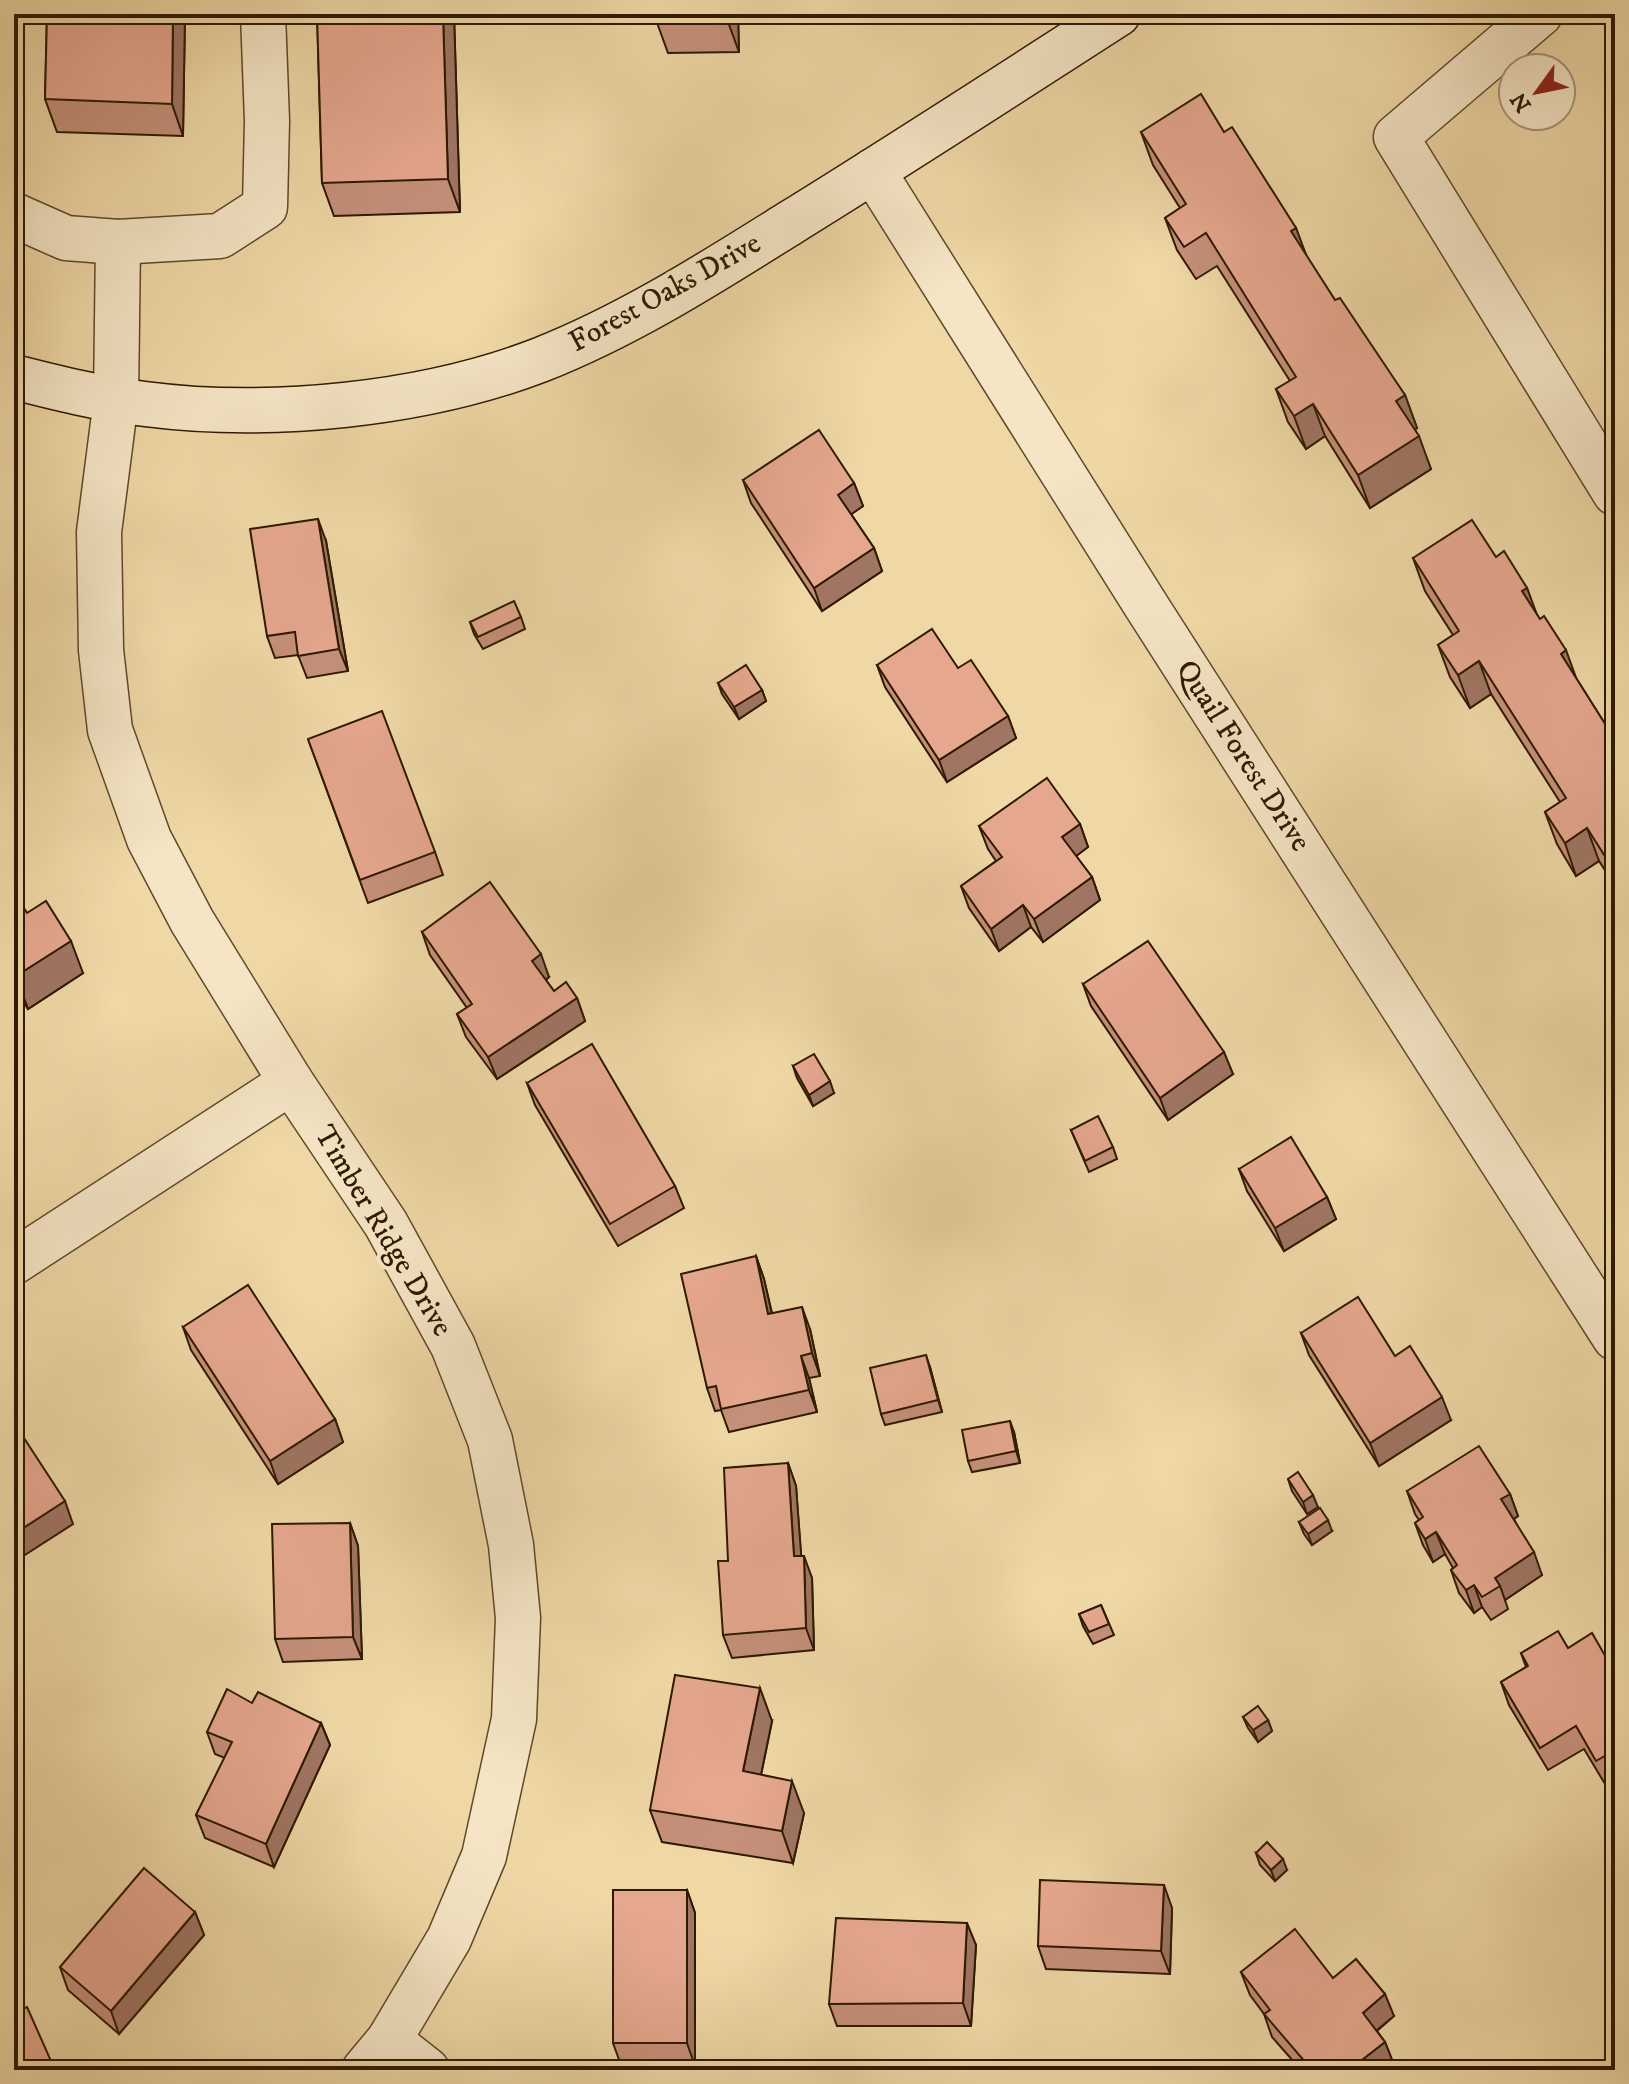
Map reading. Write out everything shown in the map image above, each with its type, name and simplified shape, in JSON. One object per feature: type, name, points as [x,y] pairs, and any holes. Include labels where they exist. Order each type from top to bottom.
[{"type":"street","points":[[14,215],[66,238],[118,242],[220,236],[265,207],[267,121],[263,14]]},
{"type":"street","name":"Forest Oaks Drive","points":[[14,377],[149,405],[237,409],[332,407],[420,393],[537,361],[604,333],[719,268],[1118,14]]},
{"type":"street","points":[[1540,14],[1396,137],[1615,493]]},
{"type":"street","name":"Quail Forest Drive","points":[[873,171],[1138,593],[1615,1338]]},
{"type":"street","name":"Timber Ridge Drive","points":[[118,242],[116,400],[99,532],[101,650],[110,730],[149,839],[192,921],[291,1082],[386,1224],[453,1346],[490,1440],[511,1545],[518,1618],[514,1719],[484,1856],[449,1939],[376,2055]]},
{"type":"street","points":[[14,1262],[291,1082]]},
{"type":"street","points":[[376,2055],[427,2070]]},
{"type":"building","points":[[47,14],[173,14],[172,104],[45,99]]},
{"type":"building","points":[[317,14],[443,14],[448,179],[322,183]]},
{"type":"building","points":[[656,14],[727,14],[727,19],[656,20]]},
{"type":"building","points":[[1201,94],[1224,132],[1232,127],[1296,228],[1291,231],[1335,300],[1340,298],[1405,395],[1396,401],[1419,436],[1358,475],[1313,404],[1294,416],[1276,389],[1296,377],[1206,233],[1184,247],[1165,218],[1186,204],[1141,132]]},
{"type":"building","points":[[819,430],[854,483],[838,495],[874,548],[814,588],[743,480]]},
{"type":"building","points":[[318,519],[339,649],[298,656],[295,632],[267,636],[250,529]]},
{"type":"building","points":[[1472,520],[1496,557],[1504,551],[1527,588],[1522,591],[1540,619],[1544,616],[1566,650],[1561,654],[1607,727],[1613,724],[1615,727],[1615,872],[1587,828],[1565,843],[1545,812],[1566,798],[1479,661],[1458,675],[1438,645],[1459,631],[1413,558]]},
{"type":"building","points":[[514,601],[521,617],[478,637],[470,622]]},
{"type":"building","points":[[932,629],[958,668],[971,660],[1008,716],[939,760],[877,665]]},
{"type":"building","points":[[746,665],[762,690],[734,707],[718,683]]},
{"type":"building","points":[[382,711],[435,852],[360,880],[308,739]]},
{"type":"building","points":[[1047,778],[1080,824],[1062,837],[1092,877],[1034,919],[1023,905],[991,929],[961,886],[1002,857],[979,826]]},
{"type":"building","points":[[490,882],[541,954],[532,961],[554,991],[566,982],[577,998],[488,1057],[457,1014],[472,1004],[422,932]]},
{"type":"building","points":[[14,893],[27,913],[46,901],[71,941],[16,976],[14,973]]},
{"type":"building","points":[[1148,941],[1224,1052],[1160,1098],[1083,984]]},
{"type":"building","points":[[592,1044],[675,1186],[610,1224],[527,1083]]},
{"type":"building","points":[[814,1054],[830,1081],[809,1095],[793,1066]]},
{"type":"building","points":[[1098,1116],[1113,1147],[1085,1161],[1071,1130]]},
{"type":"building","points":[[1291,1137],[1327,1197],[1275,1228],[1239,1169]]},
{"type":"building","points":[[756,1256],[768,1314],[802,1307],[812,1353],[801,1356],[809,1390],[721,1409],[716,1386],[707,1388],[681,1274]]},
{"type":"building","points":[[248,1285],[335,1419],[270,1461],[183,1327]]},
{"type":"building","points":[[1358,1297],[1395,1356],[1410,1346],[1442,1397],[1370,1443],[1301,1333]]},
{"type":"building","points":[[926,1355],[938,1400],[881,1414],[870,1368]]},
{"type":"building","points":[[1010,1421],[1016,1451],[968,1461],[962,1430]]},
{"type":"building","points":[[22,1435],[65,1501],[14,1534],[14,1440]]},
{"type":"building","points":[[1479,1446],[1510,1494],[1501,1499],[1534,1552],[1495,1578],[1500,1586],[1482,1597],[1474,1585],[1466,1590],[1451,1570],[1457,1565],[1436,1532],[1425,1539],[1415,1523],[1423,1517],[1407,1491]]},
{"type":"building","points":[[788,1463],[794,1556],[804,1556],[806,1628],[723,1635],[718,1561],[728,1561],[724,1468]]},
{"type":"building","points":[[1298,1472],[1313,1495],[1303,1502],[1288,1479]]},
{"type":"building","points":[[1320,1508],[1328,1520],[1308,1534],[1299,1522]]},
{"type":"building","points":[[350,1523],[353,1637],[275,1639],[272,1524]]},
{"type":"building","points":[[1101,1605],[1109,1624],[1089,1632],[1079,1614]]},
{"type":"building","points":[[1558,1631],[1568,1648],[1592,1633],[1615,1673],[1615,1750],[1596,1761],[1576,1726],[1540,1748],[1501,1682],[1528,1666],[1521,1653]]},
{"type":"building","points":[[675,1675],[760,1688],[743,1771],[792,1781],[782,1831],[650,1810]]},
{"type":"building","points":[[227,1689],[252,1703],[258,1692],[321,1723],[266,1844],[196,1815],[232,1742],[207,1732]]},
{"type":"building","points":[[1258,1706],[1268,1720],[1253,1730],[1243,1717]]},
{"type":"building","points":[[1267,1842],[1283,1859],[1271,1870],[1256,1853]]},
{"type":"building","points":[[144,1868],[195,1912],[111,2011],[60,1967]]},
{"type":"building","points":[[1040,1880],[1164,1885],[1161,1951],[1038,1946]]},
{"type":"building","points":[[613,1890],[687,1890],[687,2043],[613,2043]]},
{"type":"building","points":[[836,1918],[967,1923],[963,2003],[829,2004]]},
{"type":"building","points":[[1295,1929],[1333,1978],[1356,1959],[1385,1994],[1363,2013],[1385,2042],[1349,2070],[1312,2070],[1264,2014],[1270,2010],[1241,1972]]},
{"type":"building","points":[[27,2007],[55,2070],[14,2070],[14,2013]]}]
